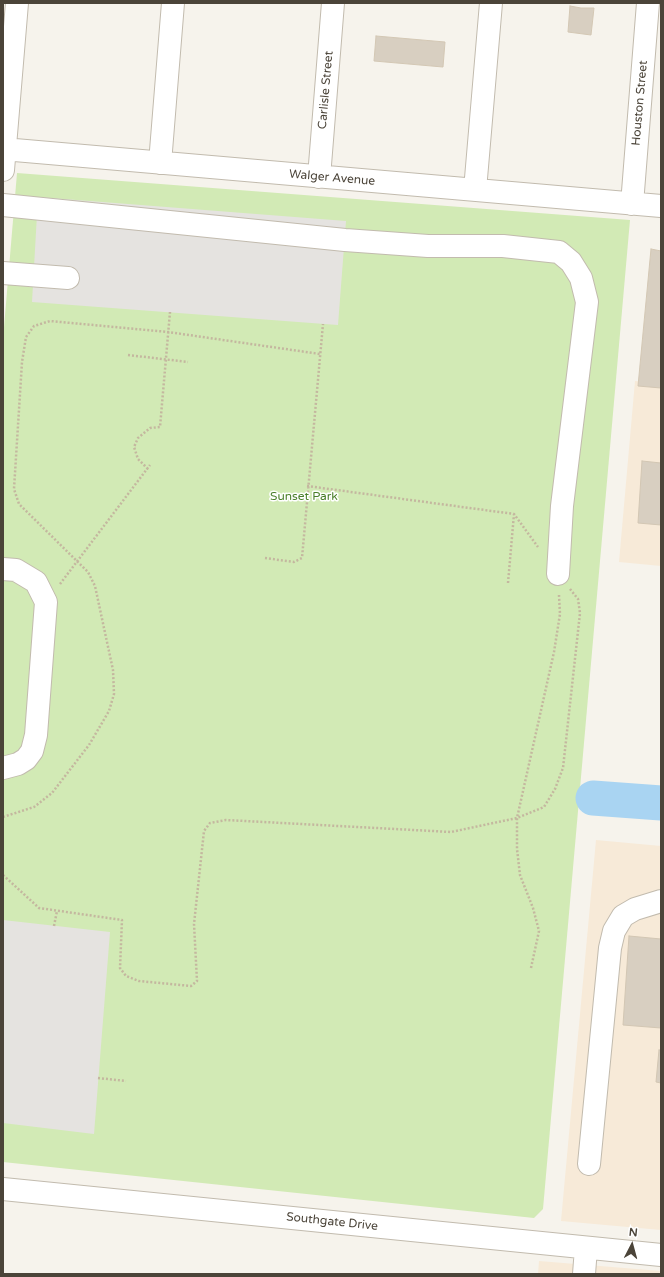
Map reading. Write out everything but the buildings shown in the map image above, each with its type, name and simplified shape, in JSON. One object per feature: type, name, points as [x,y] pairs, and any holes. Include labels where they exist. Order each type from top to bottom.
[{"type":"street","points":[[4,156],[17,3]]},
{"type":"street","points":[[160,163],[173,3]]},
{"type":"street","name":"Carlisle Street","points":[[319,177],[333,3]]},
{"type":"street","points":[[475,190],[491,3]]},
{"type":"street","name":"Houston Street","points":[[632,204],[648,3]]},
{"type":"street","name":"Walger Avenue","points":[[4,156],[160,163],[661,206]]},
{"type":"street","points":[[3,205],[345,240],[428,246],[503,246],[559,252],[571,262],[581,278],[587,302],[562,506],[558,574]]},
{"type":"street","points":[[3,272],[68,278]]},
{"type":"street","points":[[3,569],[16,570],[36,582],[46,602],[36,735],[32,751],[26,759],[18,764],[3,768]]},
{"type":"street","points":[[589,1164],[610,948],[614,931],[623,916],[635,909],[661,901]]},
{"type":"street","name":"Southgate Drive","points":[[3,1189],[661,1255]]},
{"type":"street","points":[[584,1274],[586,1248]]},
{"type":"path","points":[[148,469],[138,459],[134,447],[138,438],[150,428],[160,427],[170,312]]},
{"type":"path","points":[[3,816],[34,807],[52,793],[90,745],[108,711],[114,694],[113,670],[95,586],[88,572],[76,562],[20,504],[14,489],[22,362],[26,337],[34,326],[50,322],[168,332],[320,354]]},
{"type":"path","points":[[265,558],[294,562],[302,558],[307,486],[323,324]]},
{"type":"path","points":[[128,355],[188,362]]},
{"type":"path","points":[[46,602],[150,465]]},
{"type":"path","points":[[3,875],[39,908],[122,920],[120,968],[126,976],[139,981],[191,986],[197,981],[194,924],[204,831],[210,823],[226,820],[451,832],[517,818],[544,807],[555,789],[563,768],[580,613],[578,599],[514,514],[307,486]]},
{"type":"path","points":[[508,583],[514,514]]},
{"type":"path","points":[[531,968],[538,931],[533,908],[520,875],[517,849],[517,818],[554,652],[560,614],[558,574]]},
{"type":"path","points":[[54,926],[57,911]]},
{"type":"path","points":[[98,1078],[126,1081]]},
{"type":"shaded area","points":[[38,197],[346,221],[338,325],[32,302]]},
{"type":"shaded area","points":[[635,381],[661,383],[661,566],[619,562]]},
{"type":"shaded area","points":[[596,840],[661,846],[661,1230],[561,1221]]},
{"type":"shaded area","points":[[3,920],[110,932],[94,1134],[3,1123]]},
{"type":"shaded area","points":[[539,1261],[661,1271],[661,1274],[538,1274]]},
{"type":"green space","name":"Sunset Park","points":[[17,173],[630,220],[543,1209],[534,1218],[3,1162],[3,339]]},
{"type":"waterway","points":[[593,798],[661,803]]}]
